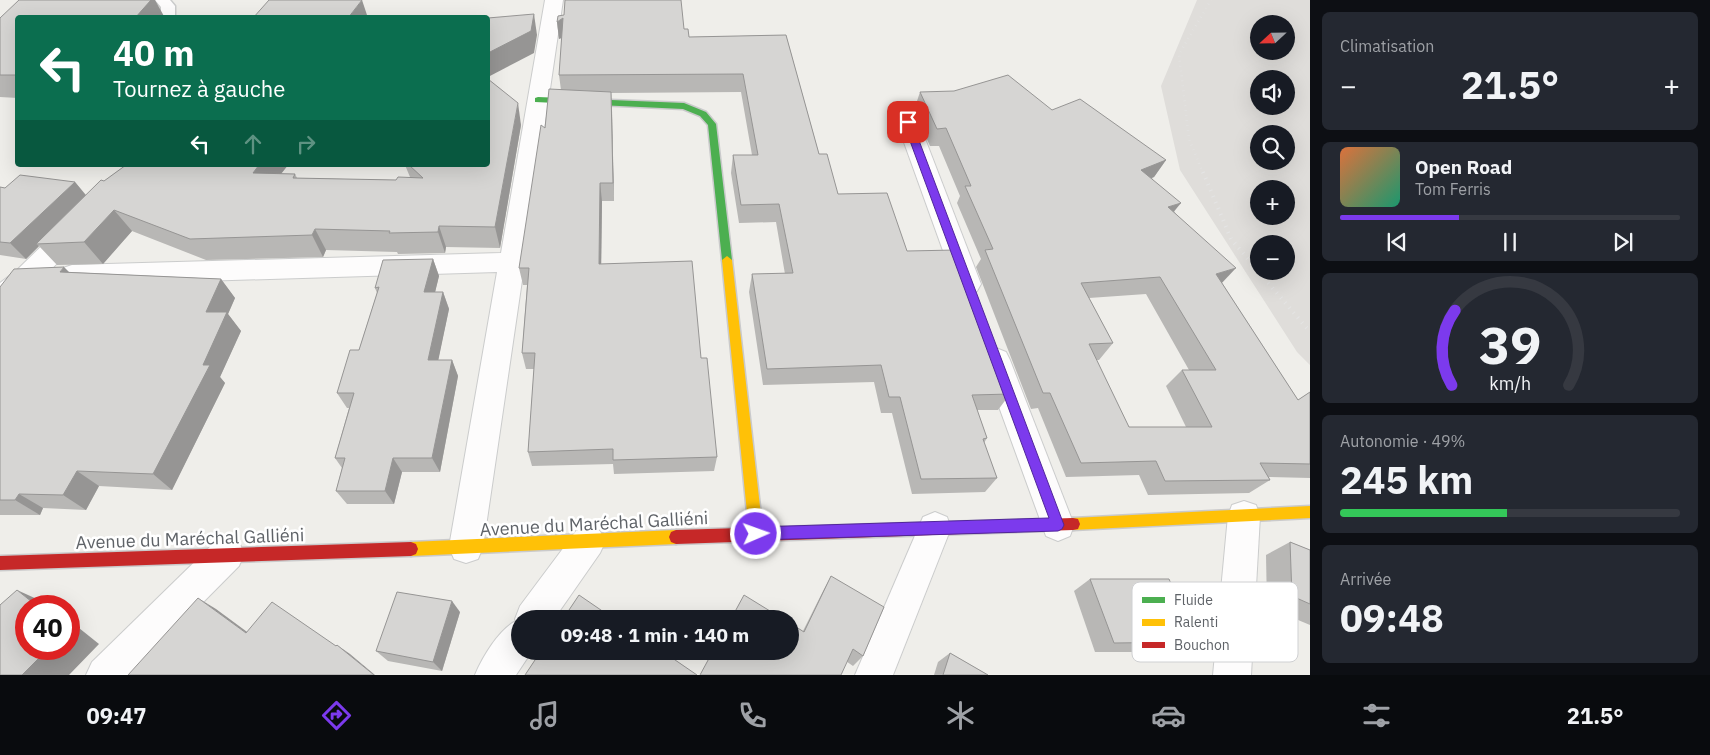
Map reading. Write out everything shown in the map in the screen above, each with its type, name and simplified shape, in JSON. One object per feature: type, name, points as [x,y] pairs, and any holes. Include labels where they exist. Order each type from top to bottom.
[{"type":"street","points":[[466,547],[554,0]]},
{"type":"street","points":[[538,100],[684,106],[704,114],[712,124],[756,534]]},
{"type":"street","points":[[908,122],[977,310]]},
{"type":"street","points":[[0,297],[26,277],[92,212]]},
{"type":"street","points":[[26,277],[513,262]]},
{"type":"street","points":[[988,338],[1058,525]]},
{"type":"street","name":"Avenue du Maréchal Galliéni","points":[[0,563],[466,547],[756,534],[1058,525],[1310,512]]},
{"type":"street","points":[[1239,582],[1244,516]]},
{"type":"street","points":[[874,675],[935,528]]},
{"type":"street","points":[[539,610],[588,542]]},
{"type":"street","points":[[105,675],[227,554]]},
{"type":"street","points":[[494,675],[511,651]]},
{"type":"street","points":[[1232,675],[1233,662]]},
{"type":"lane","points":[[162,0],[168,6],[168,15]]},
{"type":"shaded area","points":[[1197,0],[1310,0],[1310,365],[1297,352],[1251,280],[1295,280],[1295,235],[1250,235],[1250,279],[1180,170],[1161,86]]},
{"type":"building","points":[[19,0],[151,0],[138,15],[15,15],[15,75],[0,75],[0,18]]},
{"type":"building","points":[[269,0],[362,0],[350,15],[256,15]]},
{"type":"building","points":[[565,0],[681,0],[684,29],[688,29],[689,37],[786,35],[819,154],[827,154],[838,194],[887,193],[907,251],[956,250],[1010,394],[972,395],[987,438],[983,439],[997,478],[921,479],[900,397],[889,397],[881,365],[767,369],[752,274],[793,273],[779,204],[741,205],[733,155],[758,155],[743,74],[559,75],[563,18],[557,22],[558,16],[564,15]]},
{"type":"building","points":[[534,14],[531,31],[490,52],[490,18]]},
{"type":"building","points":[[1008,75],[1052,110],[1080,99],[1166,160],[1141,170],[1181,203],[1168,207],[1236,268],[1216,274],[1298,400],[1310,392],[1310,464],[1260,463],[1270,480],[1165,481],[1156,461],[1081,463],[1050,393],[1043,393],[985,250],[993,249],[965,186],[971,186],[946,128],[937,129],[920,92],[954,91]],"holes":[[[1160,277],[1216,370],[1182,370],[1212,427],[1129,427],[1089,344],[1113,343],[1081,283]]]},
{"type":"building","points":[[490,81],[518,103],[495,227],[439,226],[438,232],[389,233],[390,231],[315,229],[312,235],[190,239],[114,210],[84,242],[36,244],[101,180],[104,181],[123,167],[258,167],[253,173],[295,174],[293,178],[396,180],[398,177],[423,178],[411,167],[490,167]]},
{"type":"building","points":[[549,89],[611,92],[613,183],[600,183],[599,264],[692,261],[701,358],[707,358],[717,457],[613,460],[613,449],[528,452],[535,353],[522,353],[529,268],[519,268],[541,125],[545,128]]},
{"type":"building","points":[[20,175],[75,182],[10,243],[0,242],[0,187],[5,188]]},
{"type":"building","points":[[433,259],[424,292],[443,292],[428,360],[452,360],[432,458],[393,458],[385,491],[336,491],[345,458],[335,458],[354,393],[337,393],[350,350],[359,350],[379,287],[375,288],[383,260]]},
{"type":"building","points":[[64,267],[60,272],[221,279],[206,312],[227,312],[203,365],[210,365],[153,474],[77,471],[63,495],[19,494],[15,500],[0,500],[0,287],[14,269]]},
{"type":"building","points":[[1290,542],[1310,550],[1310,604],[1298,599],[1298,582],[1291,582]]},
{"type":"building","points":[[831,576],[884,607],[863,656],[853,649],[841,675],[700,675],[708,660],[799,660],[799,629],[804,632]]},
{"type":"building","points":[[1090,579],[1169,579],[1170,582],[1132,582],[1132,643],[1114,643]]},
{"type":"building","points":[[17,590],[23,595],[15,595],[15,660],[37,660],[22,675],[0,675],[0,605]]},
{"type":"building","points":[[397,592],[452,601],[433,662],[376,651]]},
{"type":"building","points":[[579,595],[601,610],[569,610]]},
{"type":"building","points":[[744,595],[768,610],[736,610]]},
{"type":"building","points":[[198,598],[246,633],[272,602],[337,645],[374,675],[128,675]]},
{"type":"building","points":[[950,653],[988,675],[943,675]]},
{"type":"building","points":[[535,660],[675,660],[697,675],[525,675]]},
{"type":"railway","points":[[1203,173],[1189,139],[1179,54],[1211,0]]},
{"type":"railway","points":[[1203,172],[1231,239],[1310,332]]},
{"type":"traffic: fast","points":[[538,100],[684,106],[703,114],[712,124],[727,260]]},
{"type":"traffic: slow","points":[[727,260],[756,533]]},
{"type":"traffic: slow","points":[[1073,524],[1310,512]]},
{"type":"traffic: slow","points":[[411,549],[676,537]]},
{"type":"traffic: jam","points":[[676,537],[1073,524]]},
{"type":"traffic: jam","points":[[0,563],[411,549]]},
{"type":"route","points":[[756,534],[1058,525],[908,122]]}]
